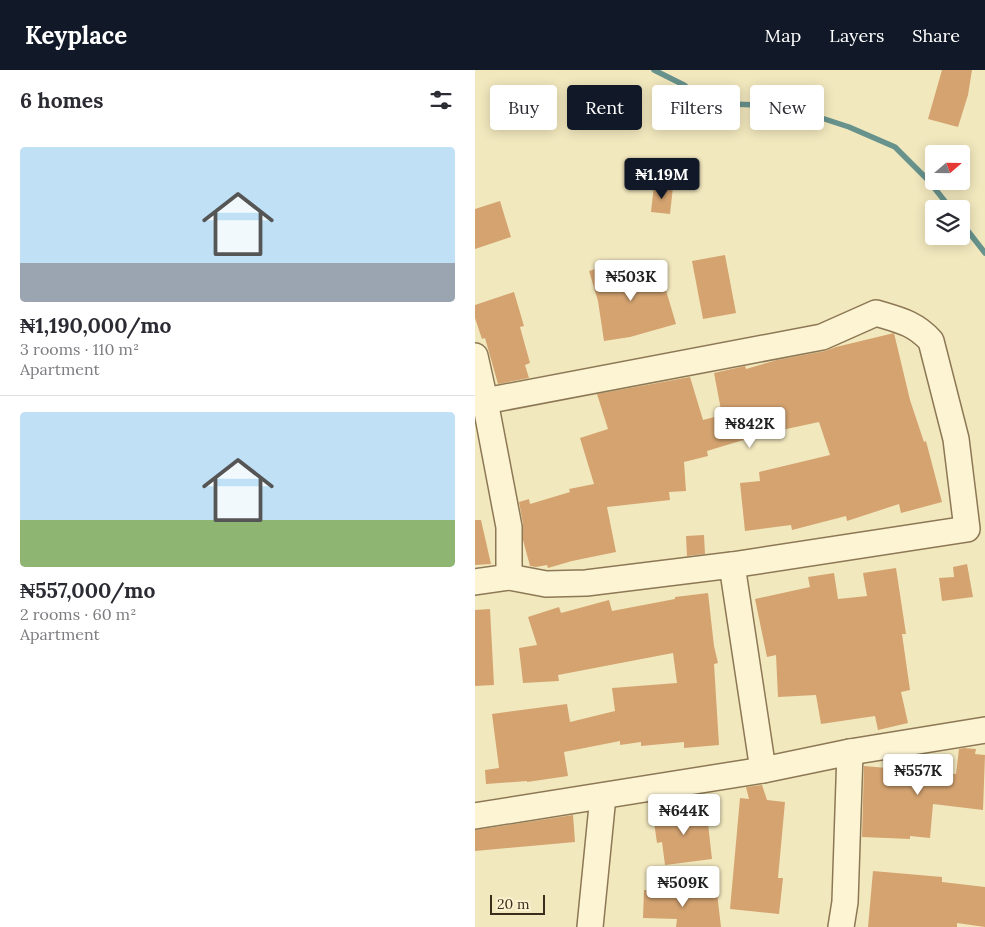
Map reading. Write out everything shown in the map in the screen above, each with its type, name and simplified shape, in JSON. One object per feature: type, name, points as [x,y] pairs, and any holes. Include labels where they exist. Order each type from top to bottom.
[{"type":"street","points":[[475,582],[509,577],[546,584],[586,583],[733,565],[967,529],[956,439],[931,341],[922,330],[910,323],[876,313],[822,337],[485,401]]},
{"type":"street","points":[[475,356],[509,527],[509,577]]},
{"type":"street","points":[[733,565],[763,770]]},
{"type":"street","points":[[475,816],[763,770],[850,752],[985,730]]},
{"type":"street","points":[[841,927],[845,902],[850,752]]},
{"type":"street","points":[[590,927],[603,796]]},
{"type":"building","points":[[942,70],[972,70],[968,95],[958,127],[928,119]]},
{"type":"building","points":[[654,185],[673,187],[670,214],[651,212]]},
{"type":"building","points":[[500,201],[511,237],[475,249],[475,209]]},
{"type":"building","points":[[725,255],[736,313],[703,319],[692,261]]},
{"type":"building","points":[[623,260],[629,279],[660,270],[676,324],[630,337],[604,341],[598,301],[589,271]]},
{"type":"building","points":[[514,292],[524,326],[520,327],[530,363],[525,365],[529,378],[498,384],[485,338],[482,339],[475,318],[475,305]]},
{"type":"building","points":[[894,333],[910,400],[924,442],[926,441],[942,502],[901,513],[899,504],[847,521],[846,516],[792,530],[791,525],[745,531],[740,483],[760,481],[759,472],[830,455],[819,422],[763,434],[707,451],[708,456],[684,462],[686,491],[669,492],[670,500],[607,507],[616,552],[548,568],[547,565],[530,566],[523,540],[523,524],[519,502],[529,499],[530,504],[570,492],[569,489],[594,484],[580,438],[608,429],[597,394],[690,377],[703,420],[722,415],[714,373],[745,366],[746,369]]},
{"type":"building","points":[[475,520],[481,520],[491,564],[475,565]]},
{"type":"building","points":[[704,535],[705,554],[687,556],[686,536]]},
{"type":"building","points":[[967,564],[973,597],[942,601],[939,578],[954,577],[953,567]]},
{"type":"building","points":[[896,568],[906,634],[902,634],[910,690],[901,692],[908,723],[878,730],[875,716],[821,724],[816,695],[778,697],[776,655],[767,657],[755,599],[810,587],[808,577],[834,573],[838,599],[867,596],[863,573]]},
{"type":"building","points":[[708,593],[714,646],[718,663],[714,664],[719,745],[684,748],[684,742],[641,746],[641,742],[620,745],[620,741],[564,752],[568,776],[527,782],[486,784],[485,770],[499,768],[492,714],[567,704],[570,722],[615,711],[612,688],[677,683],[673,653],[558,675],[559,681],[523,683],[519,648],[537,645],[528,617],[559,607],[561,613],[609,600],[612,611],[675,599],[675,597]]},
{"type":"building","points":[[490,609],[494,685],[475,686],[475,610]]},
{"type":"building","points":[[959,749],[976,749],[975,754],[985,755],[983,810],[933,804],[930,838],[910,836],[910,839],[862,837],[864,766],[956,774]]},
{"type":"building","points":[[762,785],[767,800],[785,802],[778,878],[783,878],[779,914],[730,909],[740,798],[749,799],[746,787]]},
{"type":"building","points":[[706,806],[712,859],[665,865],[662,842],[657,843],[654,822],[662,820],[661,812]]},
{"type":"building","points":[[573,815],[575,842],[475,851],[475,830]]},
{"type":"building","points":[[873,871],[942,877],[942,882],[985,887],[985,927],[957,923],[957,927],[868,927]]},
{"type":"building","points":[[644,890],[717,893],[721,927],[676,927],[677,919],[643,918]]},
{"type":"waterway","points":[[654,70],[684,85],[706,103],[785,106],[849,127],[895,147],[928,180],[944,200]]},
{"type":"waterway","points":[[970,234],[985,253]]}]
